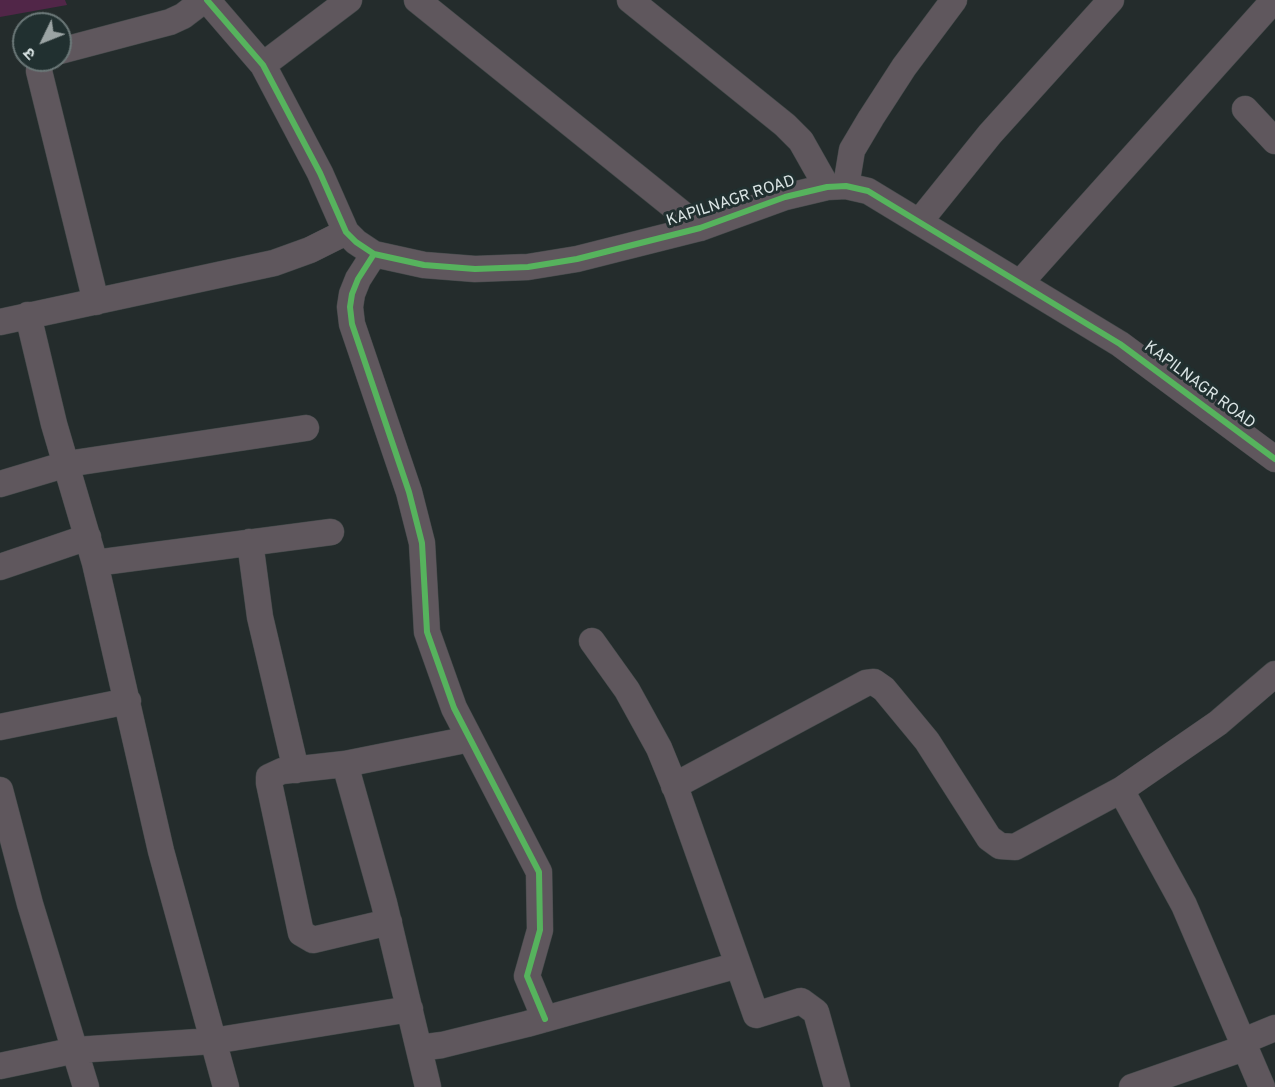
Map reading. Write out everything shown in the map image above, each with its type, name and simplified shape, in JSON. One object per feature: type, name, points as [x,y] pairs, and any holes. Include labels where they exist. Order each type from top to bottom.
[{"type":"street","name":"KAPILNAGR ROAD","points":[[206,0],[263,65],[320,172],[346,232],[374,254],[424,266],[475,269],[528,267],[577,260],[700,228],[785,197],[836,186],[868,192],[1120,344],[1275,459]]},
{"type":"street","points":[[72,48],[170,22],[206,0]]},
{"type":"street","points":[[263,65],[349,0]]},
{"type":"street","points":[[417,0],[700,228]]},
{"type":"street","points":[[630,0],[785,125],[801,141],[836,186],[870,118],[904,67],[954,0]]},
{"type":"street","points":[[919,222],[990,134],[1111,0]]},
{"type":"street","points":[[1020,283],[1274,0]]},
{"type":"street","points":[[39,72],[96,302]]},
{"type":"street","points":[[1245,109],[1275,141]]},
{"type":"street","points":[[0,322],[274,263],[310,250],[346,232]]},
{"type":"street","points":[[374,254],[358,279],[352,294],[350,307],[352,324],[410,492],[422,543],[427,632],[454,708],[539,872],[540,930],[527,976],[544,1019]]},
{"type":"street","points":[[28,315],[44,384],[95,563],[161,851],[226,1087]]},
{"type":"street","points":[[0,484],[67,464],[306,428]]},
{"type":"street","points":[[95,563],[331,532]]},
{"type":"street","points":[[0,567],[88,537]]},
{"type":"street","points":[[250,542],[260,617],[296,770]]},
{"type":"street","points":[[592,641],[627,690],[659,748],[675,786],[756,1015],[801,1000],[816,1012],[837,1087]]},
{"type":"street","points":[[675,786],[872,682],[884,689],[927,741],[989,838],[1000,846],[1015,847],[1121,790],[1218,723],[1275,674]]},
{"type":"street","points":[[0,727],[128,701]]},
{"type":"street","points":[[389,922],[313,940],[301,933],[269,777],[275,773],[345,764],[470,739]]},
{"type":"street","points":[[345,764],[389,922],[428,1087]]},
{"type":"street","points":[[0,790],[30,904],[86,1087]]},
{"type":"street","points":[[1121,790],[1184,905],[1262,1087]]},
{"type":"street","points":[[419,1048],[442,1045],[544,1019],[738,965]]},
{"type":"street","points":[[0,1066],[76,1050],[213,1041],[410,1009]]},
{"type":"street","points":[[1132,1087],[1243,1045],[1275,1028]]},
{"type":"shaded area","points":[[0,0],[65,0],[67,5],[28,12],[12,12],[12,15],[0,17]]},
{"type":"cycle path","points":[[207,0],[263,65],[320,173],[346,232],[374,254],[424,265],[475,269],[528,267],[577,259],[700,228],[785,197],[827,187],[846,186],[868,191],[1120,344],[1275,459]]},
{"type":"cycle path","points":[[374,254],[358,279],[352,294],[350,307],[352,324],[409,492],[422,543],[427,632],[454,708],[539,872],[540,930],[527,976],[545,1019]]}]
